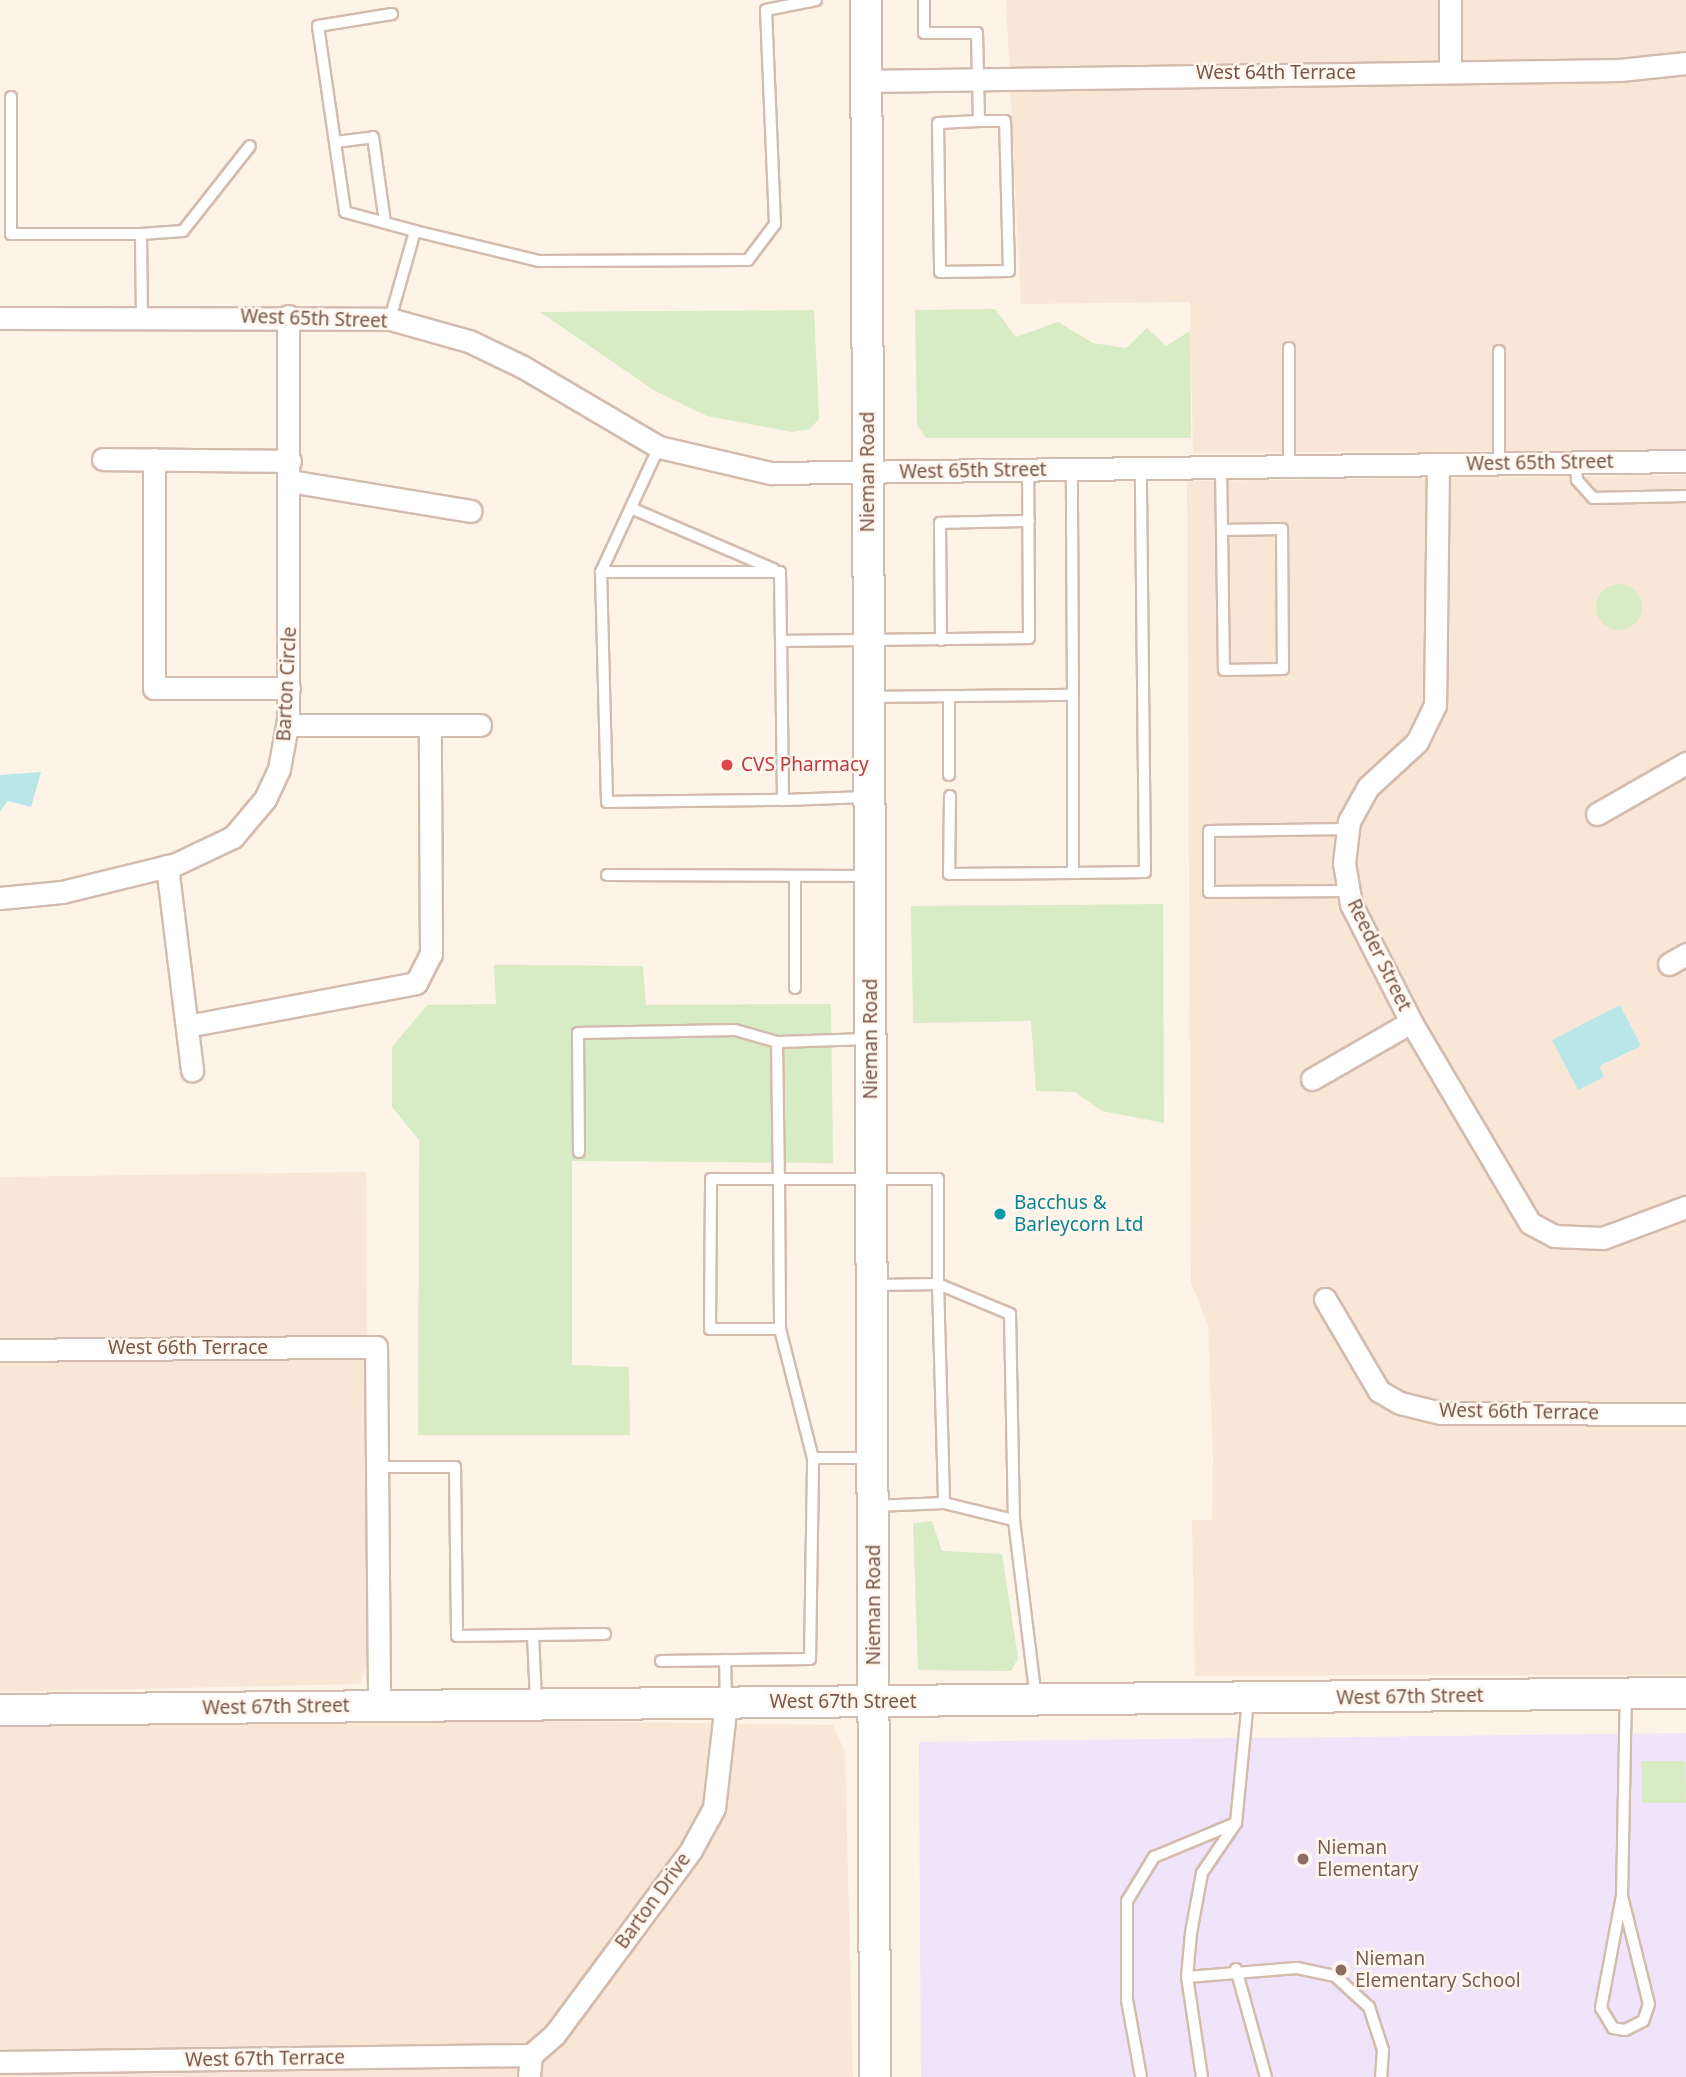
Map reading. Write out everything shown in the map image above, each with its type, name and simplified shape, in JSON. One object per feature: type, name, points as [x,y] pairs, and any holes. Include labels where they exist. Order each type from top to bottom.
[{"type":"main road","name":"Nieman Road","points":[[866,0],[875,2077]]},
{"type":"main road","name":"West 67th Street","points":[[0,1710],[726,1702],[1248,1700],[1686,1693]]},
{"type":"street","points":[[1450,0],[1450,72]]},
{"type":"street","name":"West 64th Terrace","points":[[866,81],[976,77],[1620,70],[1686,63]]},
{"type":"street","name":"West 65th Street","points":[[0,318],[288,316],[390,319],[469,341],[523,367],[659,447],[771,473],[1686,461]]},
{"type":"street","name":"Barton Circle","points":[[0,898],[62,892],[167,866],[233,837],[265,799],[288,725],[288,316]]},
{"type":"street","points":[[103,459],[154,459],[289,471],[471,511]]},
{"type":"street","points":[[154,459],[154,688],[289,688]]},
{"type":"street","name":"Reeder Street","points":[[1437,465],[1434,705],[1417,742],[1368,788],[1348,829],[1349,891],[1412,1022],[1538,1230],[1603,1238],[1686,1207]]},
{"type":"street","points":[[187,1026],[416,983],[431,954],[430,724]]},
{"type":"street","points":[[288,725],[480,724]]},
{"type":"street","points":[[1597,814],[1686,762]]},
{"type":"street","points":[[167,866],[192,1070]]},
{"type":"street","points":[[1312,1079],[1412,1022]]},
{"type":"street","name":"West 66th Terrace","points":[[1325,1299],[1379,1391],[1399,1403],[1441,1413],[1686,1414]]},
{"type":"street","name":"West 66th Terrace","points":[[0,1350],[376,1347],[377,1467]]},
{"type":"street","points":[[377,1467],[379,1706]]},
{"type":"street","name":"Barton Drive","points":[[531,2055],[555,2034],[691,1850],[720,1786],[726,1702]]},
{"type":"street","points":[[529,2077],[531,2055]]},
{"type":"street","name":"West 67th Terrace","points":[[0,2062],[531,2055]]},
{"type":"lane","points":[[391,14],[318,26],[345,212],[539,261],[748,260],[775,224],[766,10],[758,0]]},
{"type":"lane","points":[[766,10],[816,0]]},
{"type":"lane","points":[[924,0],[924,33],[977,33],[979,121]]},
{"type":"lane","points":[[11,97],[11,234],[141,234],[183,231],[250,146]]},
{"type":"lane","points":[[979,121],[1005,121],[1009,271],[940,272],[938,123],[979,121]]},
{"type":"lane","points":[[335,142],[373,137],[385,222]]},
{"type":"lane","points":[[390,319],[415,231]]},
{"type":"lane","points":[[141,234],[142,317]]},
{"type":"lane","points":[[1289,348],[1289,466]]},
{"type":"lane","points":[[1499,351],[1499,463]]},
{"type":"lane","points":[[659,447],[601,572],[607,802],[869,797]]},
{"type":"lane","points":[[1576,462],[1577,480],[1593,498],[1686,496]]},
{"type":"lane","points":[[1221,467],[1224,670],[1283,669],[1282,529],[1222,530]]},
{"type":"lane","points":[[950,796],[949,874],[1145,872],[1141,468]]},
{"type":"lane","points":[[781,641],[1029,638],[1028,470]]},
{"type":"lane","points":[[1072,470],[1073,873]]},
{"type":"lane","points":[[631,508],[780,572]]},
{"type":"lane","points":[[941,640],[940,523],[1028,521]]},
{"type":"lane","points":[[601,572],[780,572]]},
{"type":"lane","points":[[780,572],[783,800]]},
{"type":"lane","points":[[869,697],[1073,695]]},
{"type":"lane","points":[[949,696],[949,775]]},
{"type":"lane","points":[[1348,829],[1209,831],[1209,892],[1349,891]]},
{"type":"lane","points":[[607,875],[870,876]]},
{"type":"lane","points":[[795,876],[795,988]]},
{"type":"lane","points":[[579,1152],[578,1033],[735,1030],[777,1042],[871,1040]]},
{"type":"lane","points":[[661,1661],[810,1659],[813,1458],[780,1329],[777,1042]]},
{"type":"lane","points":[[780,1329],[710,1329],[711,1179],[938,1179],[944,1503]]},
{"type":"lane","points":[[872,1285],[938,1284],[1010,1314],[1014,1520],[1037,1702]]},
{"type":"lane","points":[[813,1458],[873,1459]]},
{"type":"lane","points":[[377,1467],[455,1467],[457,1636],[605,1634]]},
{"type":"lane","points":[[873,1506],[944,1503],[1014,1520]]},
{"type":"lane","points":[[533,1635],[536,1704]]},
{"type":"lane","points":[[725,1660],[726,1702]]},
{"type":"lane","points":[[1622,1896],[1649,2004],[1643,2021],[1625,2030],[1613,2028],[1601,2008],[1622,1896],[1626,1694]]},
{"type":"lane","points":[[1202,2077],[1187,1977],[1202,1873],[1236,1823],[1248,1700]]},
{"type":"lane","points":[[1141,2077],[1127,2000],[1127,1902],[1154,1857],[1236,1823]]},
{"type":"lane","points":[[1187,1977],[1237,1969],[1297,1968],[1335,1976],[1369,2007],[1383,2050],[1381,2077]]},
{"type":"lane","points":[[1237,1969],[1266,2077]]},
{"type":"shaded area","points":[[1006,0],[1686,0],[1686,450],[1193,453],[1190,302],[1021,304]]},
{"type":"shaded area","points":[[1686,475],[1686,1675],[1195,1676],[1192,1520],[1212,1520],[1213,1459],[1208,1325],[1191,1283],[1187,481]]},
{"type":"shaded area","points":[[366,1172],[368,1662],[360,1684],[0,1692],[0,1177]]},
{"type":"shaded area","points":[[477,1720],[833,1725],[845,1752],[853,2077],[0,2077],[0,1725]]},
{"type":"shaded area","name":"Nieman Elementary","points":[[1686,1733],[1686,2077],[921,2077],[919,1742]]},
{"type":"green space","points":[[995,309],[1016,337],[1058,322],[1093,343],[1126,348],[1147,328],[1166,346],[1190,331],[1191,438],[926,438],[917,425],[915,310]]},
{"type":"green space","points":[[814,310],[819,419],[810,429],[792,432],[707,416],[655,391],[540,312]]},
{"type":"green space","points":[[1619,584],[1635,591],[1642,607],[1635,623],[1619,630],[1603,623],[1596,607],[1603,591]]},
{"type":"green space","points":[[1163,904],[1164,1123],[1102,1111],[1075,1092],[1036,1091],[1031,1021],[913,1023],[911,906]]},
{"type":"green space","points":[[494,965],[643,966],[646,1005],[831,1004],[833,1163],[572,1161],[572,1365],[629,1367],[630,1435],[418,1435],[419,1140],[392,1107],[392,1047],[427,1005],[496,1004]]},
{"type":"green space","points":[[932,1521],[942,1551],[1002,1554],[1018,1658],[1011,1671],[918,1670],[913,1523]]},
{"type":"green space","points":[[1641,1761],[1685,1761],[1686,1803],[1642,1803]]},
{"type":"water","points":[[41,772],[31,807],[8,801],[0,811],[0,775]]},
{"type":"water","points":[[1620,1005],[1641,1046],[1599,1066],[1604,1077],[1578,1090],[1552,1040]]},
{"type":"place","name":"CVS Pharmacy","points":[[727,765]]},
{"type":"place","name":"Bacchus & Barleycorn Ltd","points":[[1000,1214]]},
{"type":"place","name":"Nieman Elementary","points":[[1303,1859]]},
{"type":"place","name":"Nieman Elementary School","points":[[1341,1970]]}]
